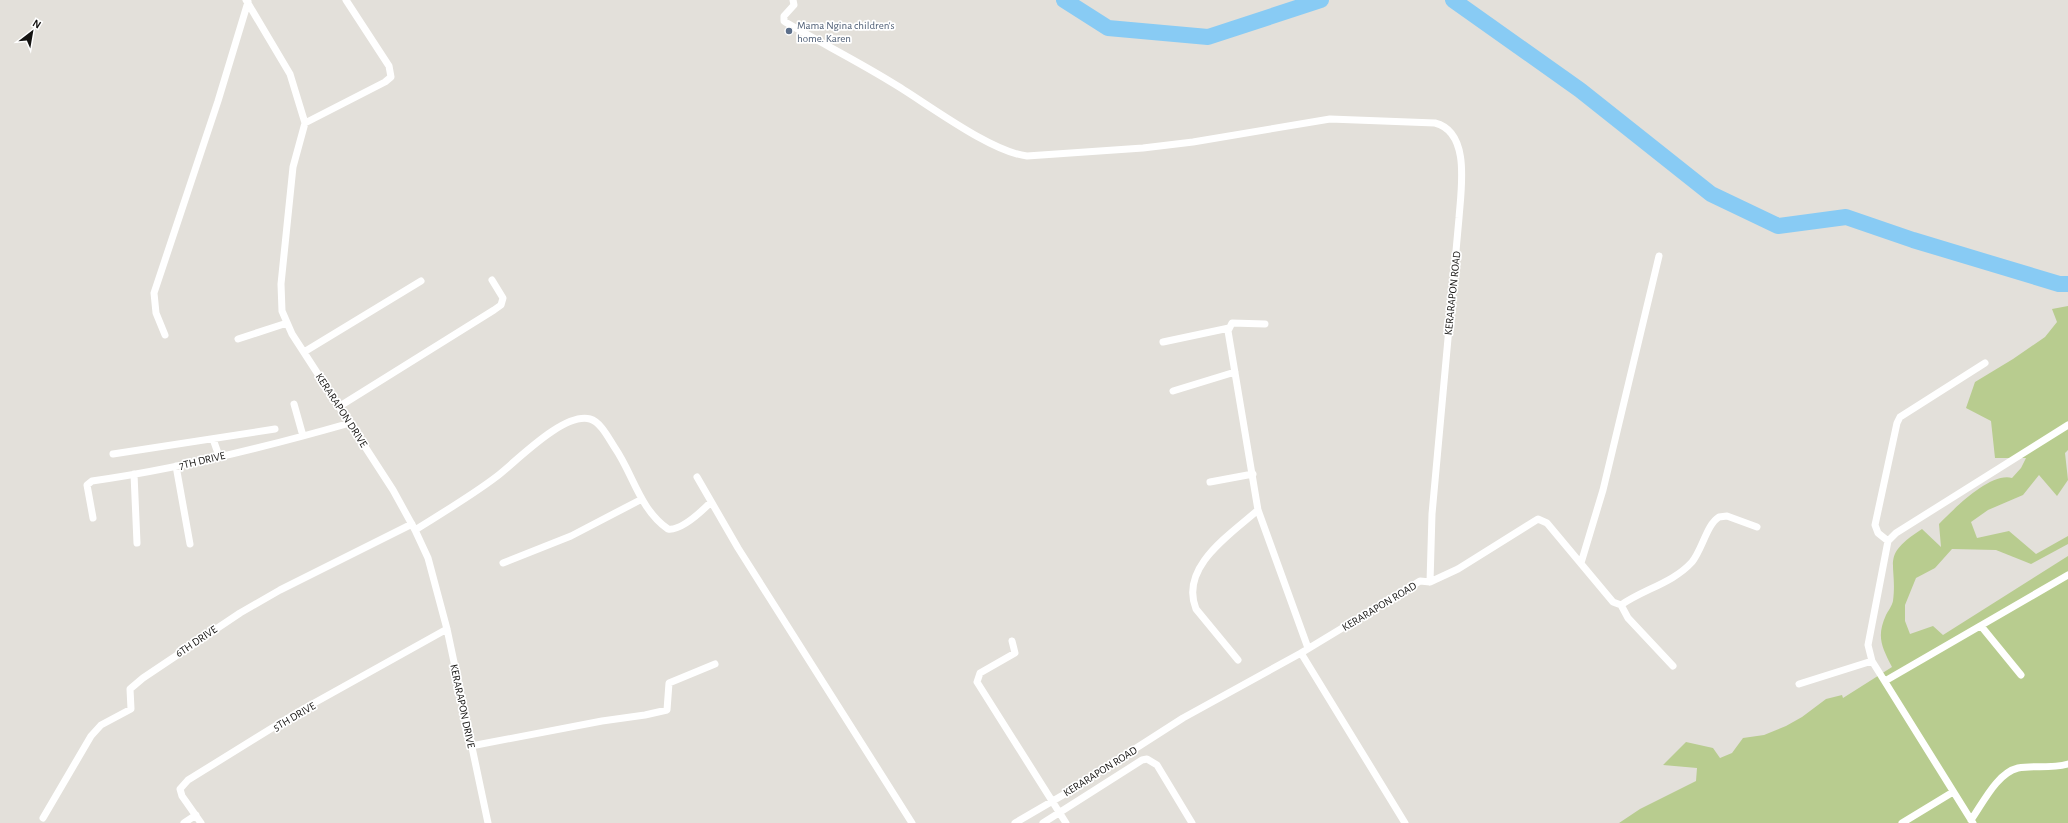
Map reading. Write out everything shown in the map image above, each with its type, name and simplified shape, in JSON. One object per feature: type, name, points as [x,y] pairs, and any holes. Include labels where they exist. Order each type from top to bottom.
[{"type":"street","points":[[247,1],[290,74],[305,123],[385,82],[391,77],[389,66],[346,0]]},
{"type":"street","name":"KERARAPON ROAD","points":[[793,0],[794,5],[784,16],[784,21],[895,84],[1001,149],[1017,155],[1027,156],[1150,147],[1330,119],[1428,122],[1442,124],[1449,129],[1455,137],[1460,152],[1459,218],[1433,507],[1430,582],[1420,581],[1301,653],[1183,718],[1015,823]]},
{"type":"street","points":[[165,335],[156,313],[154,293],[192,181],[247,1]]},
{"type":"street","name":"KERARAPON DRIVE","points":[[305,123],[293,167],[282,269],[281,299],[287,323],[304,352],[381,470],[414,527],[430,564],[447,629],[488,823]]},
{"type":"street","points":[[1581,563],[1603,490],[1659,256]]},
{"type":"street","points":[[340,406],[501,305],[503,298],[492,280]]},
{"type":"street","points":[[304,352],[421,281]]},
{"type":"street","points":[[238,339],[287,323]]},
{"type":"street","points":[[1265,324],[1232,323],[1229,328],[1258,510],[1308,648]]},
{"type":"street","points":[[1162,342],[1229,328]]},
{"type":"street","points":[[1888,541],[1878,532],[1875,525],[1897,424],[1900,417],[1985,363]]},
{"type":"street","points":[[1173,391],[1235,372]]},
{"type":"street","points":[[294,404],[303,436]]},
{"type":"street","points":[[414,527],[496,477],[535,444],[553,432],[571,422],[584,419],[592,420],[600,426],[618,452],[642,498],[664,526],[671,529],[679,527],[701,512],[711,502]]},
{"type":"street","name":"7TH DRIVE","points":[[93,518],[87,485],[88,482],[176,466],[303,436],[350,423]]},
{"type":"street","points":[[2068,425],[1891,536],[1888,541],[1868,645],[1872,660],[1972,822],[2000,780],[2009,772],[2019,768],[2057,767],[2068,764]]},
{"type":"street","points":[[113,454],[275,429]]},
{"type":"street","points":[[213,439],[219,456]]},
{"type":"street","points":[[176,466],[190,544]]},
{"type":"street","points":[[134,474],[137,543]]},
{"type":"street","points":[[1210,482],[1253,474]]},
{"type":"street","points":[[697,477],[738,548],[912,823]]},
{"type":"street","points":[[503,562],[571,536],[642,498]]},
{"type":"street","points":[[1238,660],[1196,609],[1192,594],[1193,582],[1199,568],[1206,558],[1258,510]]},
{"type":"street","points":[[1621,605],[1675,576],[1686,567],[1696,556],[1713,523],[1718,517],[1727,516],[1757,527]]},
{"type":"street","points":[[1430,582],[1458,569],[1538,519],[1547,523],[1613,602],[1621,605],[1628,618],[1673,666]]},
{"type":"street","name":"6TH DRIVE","points":[[44,818],[90,736],[101,725],[131,709],[130,689],[143,678],[240,613],[287,587],[414,527]]},
{"type":"street","points":[[1885,681],[2068,575]]},
{"type":"street","points":[[1981,626],[2021,675]]},
{"type":"street","name":"5TH DRIVE","points":[[202,823],[181,793],[182,786],[188,780],[298,712],[447,629]]},
{"type":"street","points":[[1012,641],[1015,653],[980,673],[977,682],[1066,823]]},
{"type":"street","points":[[1301,653],[1406,823]]},
{"type":"street","points":[[1798,684],[1872,660]]},
{"type":"street","points":[[471,746],[667,710],[669,683],[715,664]]},
{"type":"street","points":[[1043,823],[1142,760],[1147,759],[1157,765],[1192,823]]},
{"type":"street","points":[[1902,823],[1953,792]]},
{"type":"street","points":[[184,823],[196,815]]},
{"type":"green space","points":[[2068,306],[2068,450],[2065,453],[2068,480],[2057,496],[2039,475],[2023,495],[1988,510],[1971,522],[1977,538],[2009,531],[2036,554],[2068,536],[2068,544],[2031,564],[1996,550],[1952,549],[1935,568],[1916,578],[1905,605],[1905,621],[1910,634],[1933,626],[1943,635],[2068,556],[2068,823],[1619,823],[1640,809],[1696,781],[1697,768],[1663,765],[1686,742],[1713,748],[1720,758],[1732,753],[1743,738],[1764,735],[1786,726],[1802,717],[1826,699],[1842,695],[1843,698],[1892,667],[1883,648],[1881,630],[1893,601],[1893,560],[1900,546],[1922,529],[1941,547],[1939,524],[1963,501],[1983,486],[2003,478],[2012,478],[2021,468],[2026,458],[1995,458],[1991,421],[1966,408],[1975,382],[2013,359],[2045,337],[2057,322],[2052,309]]},
{"type":"waterway","points":[[1064,0],[1108,28],[1208,37],[1321,0]]},
{"type":"waterway","points":[[1453,0],[1580,90],[1711,194],[1778,226],[1846,217],[1913,240],[2059,284],[2068,284]]},
{"type":"place","name":"Mama Ngina children's home. Karen","points":[[789,31]]}]
